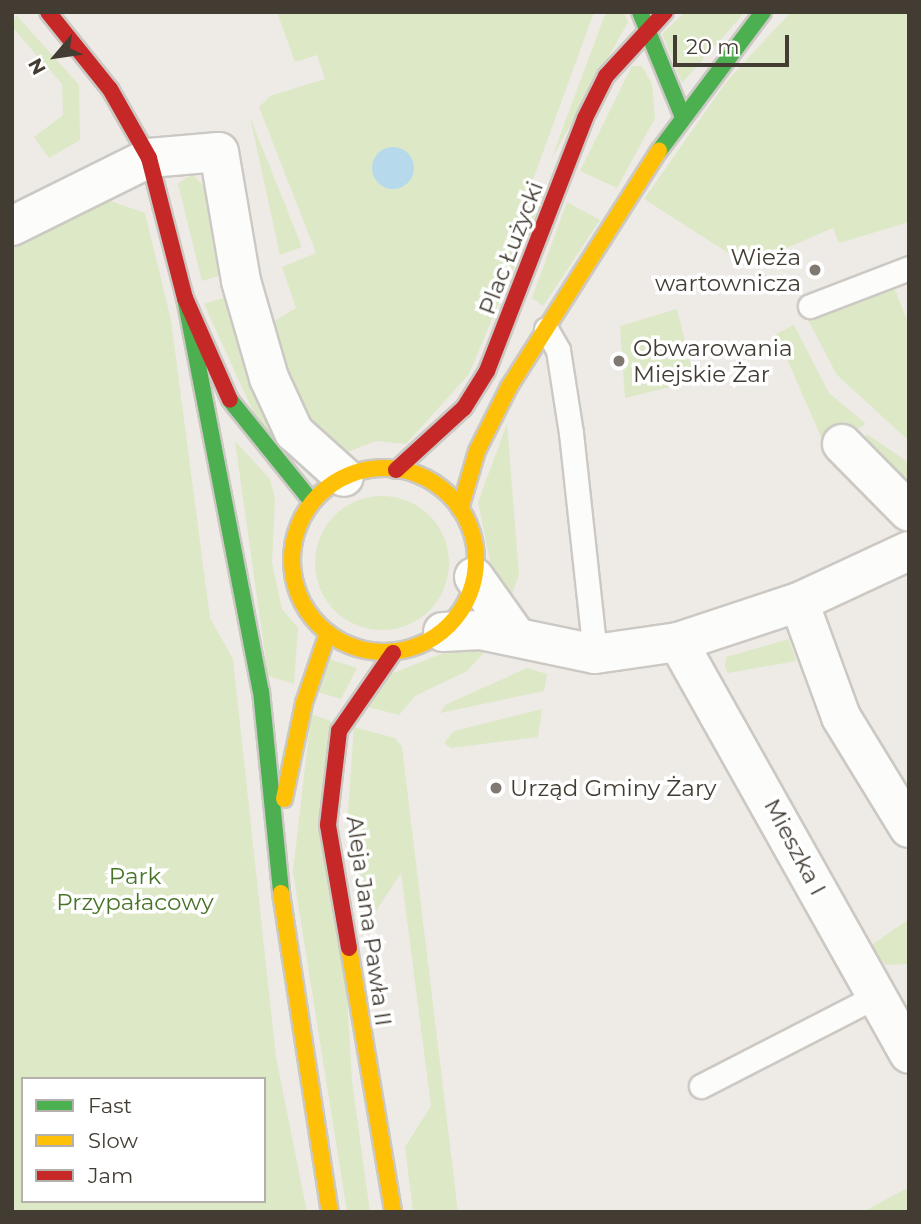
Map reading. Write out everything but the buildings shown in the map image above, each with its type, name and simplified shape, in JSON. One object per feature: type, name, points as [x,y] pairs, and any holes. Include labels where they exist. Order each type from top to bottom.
[{"type":"street","points":[[48,12],[110,89],[149,158],[185,298],[261,691],[275,852],[330,1212]]},
{"type":"street","points":[[640,12],[682,115]]},
{"type":"street","name":"Plac Łużycki","points":[[396,470],[464,408],[487,371],[585,118],[606,76],[647,28],[665,12]]},
{"type":"street","points":[[460,509],[477,451],[546,328],[682,115],[763,12]]},
{"type":"street","points":[[12,226],[149,158],[219,152],[241,281],[269,378],[294,432],[344,477]]},
{"type":"street","points":[[185,298],[236,413],[312,502]]},
{"type":"street","points":[[842,444],[909,512]]},
{"type":"street","points":[[396,470],[435,482],[460,509],[477,555],[474,577],[462,611],[443,632],[393,653],[348,645],[328,633],[307,612],[292,556],[312,502],[344,477],[396,470]]},
{"type":"street","points":[[443,632],[516,636],[595,654],[678,642],[800,602],[909,551]]},
{"type":"street","points":[[474,577],[516,636]]},
{"type":"street","points":[[800,602],[841,717],[909,828]]},
{"type":"street","points":[[275,852],[304,703],[328,633]]},
{"type":"street","name":"Mieszka I","points":[[678,642],[892,1008],[909,1054]]},
{"type":"street","name":"Aleja Jana Pawła II","points":[[393,653],[339,732],[328,825],[393,1212]]},
{"type":"lane","points":[[810,306],[909,268]]},
{"type":"lane","points":[[546,328],[558,350],[595,654]]},
{"type":"lane","points":[[701,1086],[892,1008]]},
{"type":"green space","points":[[277,12],[594,12],[531,185],[545,193],[469,374],[406,444],[376,441],[342,454],[306,428],[268,325],[296,308],[282,267],[316,253],[259,107],[270,96],[325,79],[317,55],[295,62]]},
{"type":"green space","points":[[606,12],[624,12],[628,22],[551,160]]},
{"type":"green space","points":[[685,12],[745,12],[682,83],[662,34]]},
{"type":"green space","points":[[791,12],[909,12],[909,222],[839,243],[833,228],[747,265],[644,199],[727,81]]},
{"type":"green space","points":[[16,15],[79,85],[80,140],[49,158],[34,137],[63,115],[62,84],[12,27]]},
{"type":"green space","points":[[632,66],[642,66],[652,84],[655,118],[617,188],[580,171]]},
{"type":"green space","points":[[250,117],[302,247],[280,255]]},
{"type":"green space","points":[[192,174],[206,188],[224,274],[202,281],[178,184]]},
{"type":"green space","name":"Park Przypałacowy","points":[[99,197],[145,213],[171,320],[210,618],[233,659],[276,1057],[307,1212],[12,1212],[12,242]]},
{"type":"green space","points":[[567,202],[600,220],[543,306],[532,298]]},
{"type":"green space","points":[[893,285],[909,325],[909,441],[837,375],[807,318]]},
{"type":"green space","points":[[229,296],[273,425],[268,444],[204,304]]},
{"type":"green space","points":[[677,309],[695,381],[625,398],[620,326]]},
{"type":"green space","points":[[794,325],[829,393],[866,424],[826,448],[776,334]]},
{"type":"green space","points":[[507,424],[519,575],[510,599],[493,577],[478,502]]},
{"type":"green space","points":[[867,434],[909,463],[909,485],[860,440]]},
{"type":"green space","points":[[235,441],[270,479],[275,499],[272,563],[282,609],[298,628],[294,684],[268,676]]},
{"type":"green space","points":[[382,496],[408,501],[429,516],[444,537],[449,563],[444,589],[429,610],[408,625],[382,630],[356,625],[335,610],[320,589],[315,563],[320,537],[335,516],[356,501]]},
{"type":"green space","points":[[789,639],[796,661],[728,673],[725,667],[726,657]]},
{"type":"green space","points":[[490,646],[467,671],[415,696],[399,715],[365,706],[391,674],[456,648]]},
{"type":"green space","points":[[329,659],[357,668],[341,699],[318,692]]},
{"type":"green space","points":[[527,668],[547,674],[544,691],[440,713],[445,705]]},
{"type":"green space","points":[[542,709],[538,737],[451,748],[444,743],[454,731]]},
{"type":"green space","points":[[311,714],[331,721],[352,1081],[370,1212],[347,1212],[293,872]]},
{"type":"green space","points":[[354,727],[395,738],[402,747],[458,1212],[413,1212],[405,1147],[431,1106],[401,873],[372,917],[362,888],[348,812]]},
{"type":"green space","points":[[909,919],[909,964],[886,965],[870,946]]},
{"type":"green space","points":[[909,1187],[907,1212],[863,1212]]},
{"type":"water","points":[[393,147],[408,153],[414,168],[408,183],[393,189],[378,183],[372,168],[378,153]]},
{"type":"traffic: fast","points":[[640,12],[682,115]]},
{"type":"traffic: fast","points":[[659,151],[763,12]]},
{"type":"traffic: fast","points":[[185,298],[261,691],[281,893]]},
{"type":"traffic: fast","points":[[230,400],[312,502]]},
{"type":"traffic: slow","points":[[460,509],[477,451],[509,387],[659,151]]},
{"type":"traffic: slow","points":[[384,468],[419,475],[449,495],[469,525],[476,560],[469,595],[449,625],[419,645],[384,652],[349,645],[319,625],[299,595],[292,560],[299,525],[319,495],[349,475],[384,468]]},
{"type":"traffic: slow","points":[[284,799],[304,703],[328,633]]},
{"type":"traffic: slow","points":[[281,893],[330,1212]]},
{"type":"traffic: slow","points":[[349,948],[393,1212]]},
{"type":"traffic: jam","points":[[48,12],[110,89],[149,158],[185,298],[230,400]]},
{"type":"traffic: jam","points":[[396,470],[464,408],[487,371],[585,118],[606,76],[665,12]]},
{"type":"traffic: jam","points":[[349,948],[328,825],[339,731],[393,653]]},
{"type":"place","name":"Wieża wartownicza","points":[[815,270]]},
{"type":"place","name":"Obwarowania Miejskie Żar","points":[[619,361]]},
{"type":"place","name":"Urząd Gminy Żary","points":[[496,788]]}]
